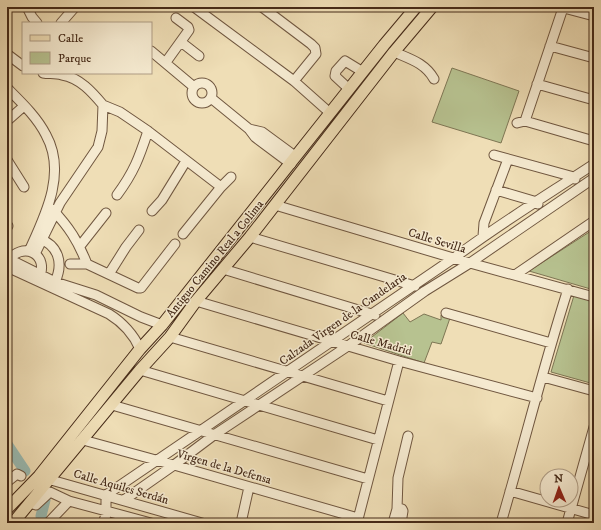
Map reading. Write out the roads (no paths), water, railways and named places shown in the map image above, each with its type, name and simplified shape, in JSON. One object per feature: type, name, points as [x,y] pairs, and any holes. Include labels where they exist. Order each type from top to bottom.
[{"type":"main road","name":"Antiguo Camino Real a Colima","points":[[13,523],[29,503],[41,477],[84,420],[140,349],[162,325],[416,7]]},
{"type":"main road","name":"Antiguo Camino Real a Colima","points":[[41,477],[83,440],[140,370],[170,337],[196,302],[250,238],[394,52],[432,7]]},
{"type":"main road","points":[[10,506],[21,488],[41,477]]},
{"type":"street","points":[[27,7],[36,22]]},
{"type":"street","points":[[62,22],[75,7]]},
{"type":"street","points":[[194,7],[294,82],[330,113]]},
{"type":"street","points":[[262,7],[315,48],[316,54],[294,82]]},
{"type":"street","points":[[594,16],[562,8],[537,84],[521,122],[594,142]]},
{"type":"street","points":[[166,62],[189,29],[176,18]]},
{"type":"street","points":[[181,42],[199,56]]},
{"type":"street","points":[[550,46],[594,58]]},
{"type":"street","points":[[152,52],[194,87]]},
{"type":"street","points":[[394,52],[423,65],[434,79]]},
{"type":"street","points":[[7,54],[22,65]]},
{"type":"street","points":[[350,89],[335,76],[336,71],[345,61],[363,72]]},
{"type":"street","points":[[62,74],[78,81],[85,86],[103,105],[120,112],[148,131],[221,186]]},
{"type":"street","points":[[201,83],[208,85],[212,91],[211,98],[205,103],[197,102],[192,95],[194,87],[201,83]]},
{"type":"street","points":[[537,84],[594,100]]},
{"type":"street","points":[[7,88],[41,127],[50,145],[55,174],[49,205],[39,238],[32,253]]},
{"type":"street","points":[[211,98],[249,129],[262,132],[271,144],[293,160]]},
{"type":"street","points":[[39,238],[56,213],[60,203],[98,148],[102,131],[103,105]]},
{"type":"street","points":[[7,121],[24,106]]},
{"type":"street","points":[[117,195],[130,177],[138,160],[148,131]]},
{"type":"street","points":[[494,154],[574,178],[581,187]]},
{"type":"street","points":[[483,236],[484,223],[508,158]]},
{"type":"street","points":[[7,160],[24,187]]},
{"type":"street","points":[[152,211],[162,200],[186,161]]},
{"type":"street","name":"Calzada Virgen de la Candelaria","points":[[110,496],[157,460],[454,258],[483,236],[594,164]]},
{"type":"street","points":[[184,234],[221,186],[230,177]]},
{"type":"street","name":"Calzada Virgen de la Candelaria","points":[[124,500],[214,435],[304,376],[425,291],[470,263],[594,178]]},
{"type":"street","points":[[496,190],[537,202],[544,212]]},
{"type":"street","points":[[49,205],[73,234],[80,246],[86,264]]},
{"type":"street","name":"Calle Sevilla","points":[[275,205],[470,263],[594,297]]},
{"type":"street","points":[[80,246],[106,213]]},
{"type":"street","points":[[515,275],[594,221]]},
{"type":"street","points":[[109,274],[139,230]]},
{"type":"street","points":[[39,238],[52,247],[56,252],[59,273],[55,282]]},
{"type":"street","points":[[250,238],[413,285],[425,291]]},
{"type":"street","points":[[70,264],[86,264],[141,288],[175,244]]},
{"type":"street","points":[[40,277],[42,264],[39,258],[32,253],[23,251],[17,252],[8,262],[40,277],[83,302],[115,317],[133,336],[140,349]]},
{"type":"street","points":[[224,269],[371,313],[385,319]]},
{"type":"street","points":[[40,277],[102,298],[141,317],[162,325]]},
{"type":"street","points":[[501,523],[543,377],[551,343],[568,289]]},
{"type":"street","points":[[83,302],[87,293]]},
{"type":"street","name":"Calle Madrid","points":[[196,302],[399,361],[537,398]]},
{"type":"street","points":[[446,313],[551,343]]},
{"type":"street","points":[[170,337],[388,401]]},
{"type":"street","points":[[357,520],[399,361]]},
{"type":"street","points":[[140,370],[378,440]]},
{"type":"street","points":[[543,377],[594,391]]},
{"type":"street","points":[[112,405],[368,479]]},
{"type":"street","points":[[579,480],[594,427]]},
{"type":"street","points":[[393,523],[397,509],[398,478],[408,436]]},
{"type":"street","name":"Virgen de la Defensa","points":[[83,440],[157,460],[357,520]]},
{"type":"street","points":[[7,482],[17,474],[21,476]]},
{"type":"street","name":"Calle Aquiles Serdán","points":[[41,477],[202,523]]},
{"type":"street","points":[[240,523],[249,487]]},
{"type":"street","points":[[510,491],[539,499]]},
{"type":"street","points":[[29,503],[36,505],[49,492],[106,515],[151,523]]},
{"type":"street","points":[[106,515],[110,496]]},
{"type":"street","points":[[52,521],[69,501]]},
{"type":"street","points":[[567,523],[571,508],[594,515]]},
{"type":"street","points":[[397,509],[402,509],[404,511],[401,523]]},
{"type":"street","points":[[154,523],[158,510]]},
{"type":"waterway","points":[[7,444],[25,471]]},
{"type":"waterway","points":[[43,523],[41,516],[45,500]]}]
